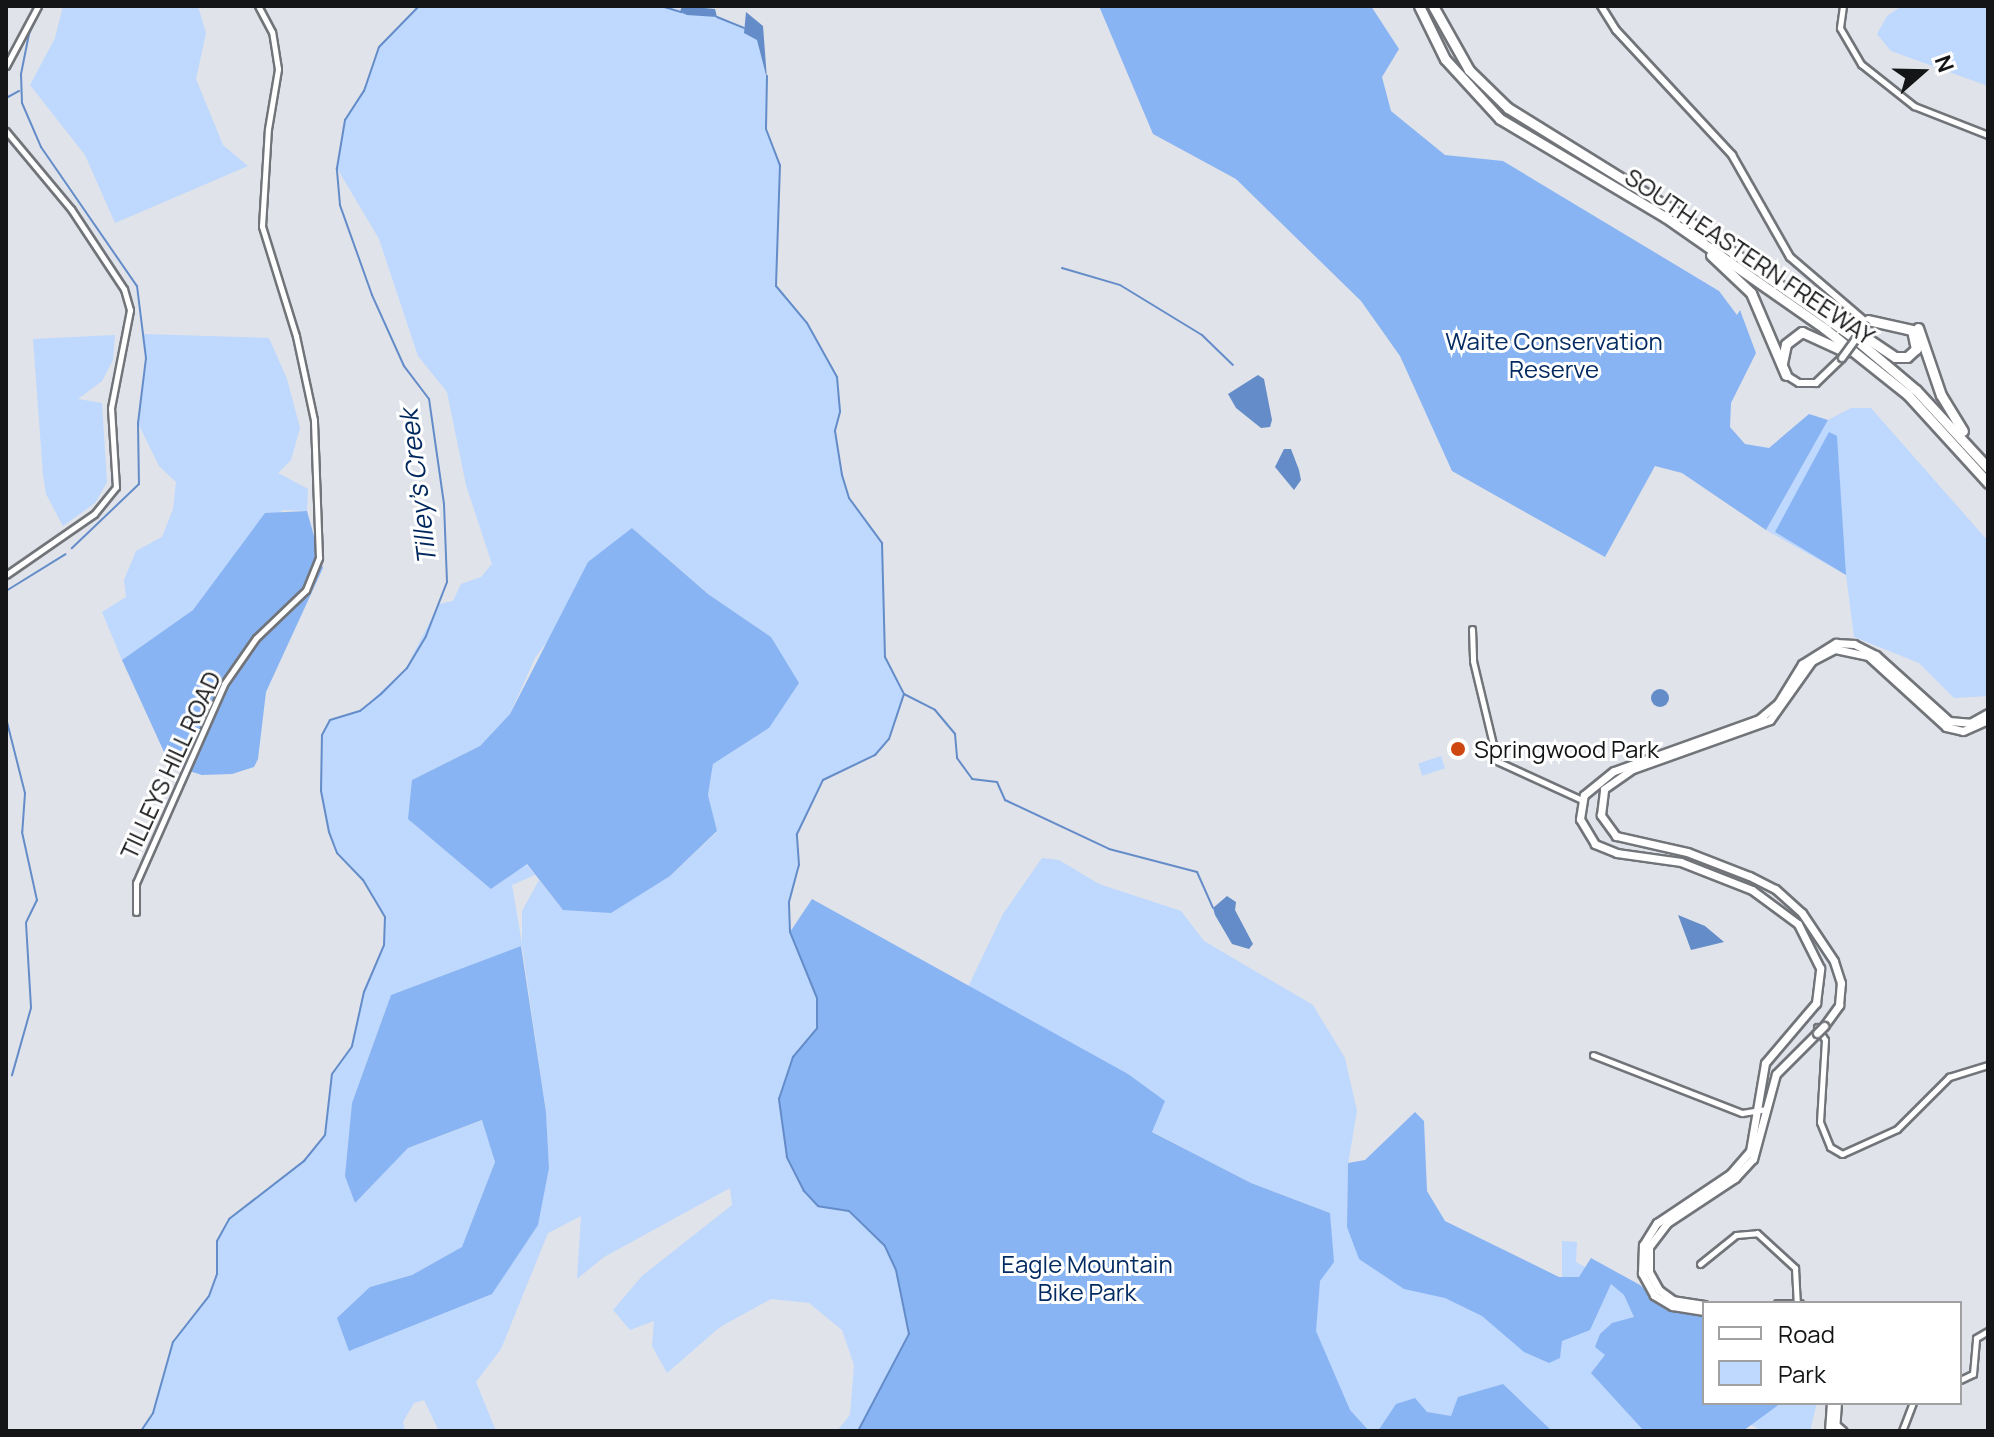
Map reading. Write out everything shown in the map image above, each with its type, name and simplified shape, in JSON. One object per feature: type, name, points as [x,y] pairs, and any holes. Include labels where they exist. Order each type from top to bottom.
[{"type":"highway","name":"SOUTH EASTERN FREEWAY","points":[[1419,6],[1445,59],[1490,110],[1642,203],[1873,364],[1936,424],[1988,483]]},
{"type":"highway","name":"SOUTH EASTERN FREEWAY","points":[[1433,6],[1469,70],[1508,108],[1648,194],[1796,294],[1897,372],[1988,468]]},
{"type":"highway","points":[[1642,203],[1743,283],[1786,375]]},
{"type":"highway","points":[[1796,294],[1895,357],[1907,357],[1916,349],[1912,330],[1867,323]]},
{"type":"highway","points":[[1867,323],[1910,323],[1919,330],[1948,409],[1988,461]]},
{"type":"highway","points":[[1786,375],[1782,357],[1786,344],[1799,333],[1812,333],[1855,357],[1936,424]]},
{"type":"main road","points":[[1763,1109],[1765,1063],[1816,1003],[1820,980],[1816,953],[1782,908],[1752,890],[1681,862],[1617,853],[1595,844],[1580,819],[1582,800],[1594,782],[1614,771],[1759,719],[1778,703],[1802,664],[1836,643],[1854,644],[1876,655],[1949,721],[1970,723],[1988,713]]},
{"type":"main road","points":[[1702,1308],[1672,1306],[1654,1295],[1642,1273],[1643,1245],[1657,1223],[1742,1164],[1756,1138],[1763,1109],[1780,1068],[1820,1029],[1839,1005],[1841,983],[1834,961],[1802,913],[1775,889],[1677,849],[1616,836],[1604,824],[1599,806],[1603,791],[1633,769],[1770,720],[1812,661],[1835,649],[1868,656],[1946,727],[1963,731],[1988,720]]},
{"type":"main road","points":[[1582,800],[1594,790],[1603,791]]},
{"type":"main road","points":[[1582,800],[1599,806]]},
{"type":"main road","points":[[1831,1405],[1833,1425]]},
{"type":"main road","points":[[1829,1431],[1837,1405]]},
{"type":"street","points":[[6,66],[38,6]]},
{"type":"street","name":"TILLEYS HILL ROAD","points":[[136,912],[136,883],[224,684],[256,638],[306,590],[319,558],[314,420],[296,336],[262,226],[268,129],[278,69],[272,32],[258,6]]},
{"type":"street","points":[[1601,6],[1616,30],[1732,155],[1790,257],[1867,323],[1842,358],[1816,383],[1803,385],[1786,375]]},
{"type":"street","points":[[1843,6],[1840,28],[1861,64],[1914,106],[1988,135]]},
{"type":"street","points":[[6,131],[71,209],[124,289],[130,310],[111,408],[116,487],[94,514],[6,575]]},
{"type":"street","points":[[1472,629],[1473,661],[1497,761],[1582,800]]},
{"type":"street","points":[[1820,1029],[1825,1040],[1820,1122],[1830,1147],[1842,1154],[1897,1129],[1949,1077],[1988,1065]]},
{"type":"street","points":[[1593,1055],[1742,1113],[1763,1109]]},
{"type":"street","points":[[1700,1264],[1736,1235],[1757,1233],[1798,1273],[1799,1301]]},
{"type":"street","points":[[1962,1379],[1973,1374],[1976,1338],[1988,1331]]},
{"type":"street","points":[[1902,1431],[1912,1405]]},
{"type":"street","points":[[1833,1425],[1844,1431]]},
{"type":"green space","points":[[63,6],[198,6],[206,33],[196,79],[223,145],[248,166],[115,223],[85,155],[30,85],[55,38]]},
{"type":"green space","points":[[419,6],[661,6],[717,17],[743,27],[757,39],[767,79],[766,129],[780,165],[776,286],[807,323],[837,377],[840,412],[835,431],[842,475],[849,498],[882,543],[885,657],[904,694],[889,739],[875,755],[823,780],[797,834],[799,865],[789,902],[790,932],[817,998],[817,1028],[793,1057],[837,1210],[849,1211],[885,1246],[896,1270],[909,1334],[858,1431],[837,1431],[850,1415],[854,1365],[842,1330],[809,1303],[771,1299],[720,1327],[667,1373],[652,1346],[654,1321],[630,1330],[613,1310],[642,1276],[732,1205],[730,1188],[604,1257],[577,1279],[581,1216],[548,1233],[501,1349],[476,1382],[496,1431],[439,1431],[424,1400],[414,1403],[403,1422],[405,1431],[141,1431],[153,1413],[173,1342],[209,1296],[217,1274],[217,1241],[229,1219],[304,1161],[325,1135],[332,1075],[352,1046],[363,992],[384,945],[385,916],[363,880],[337,853],[329,832],[321,791],[322,735],[330,720],[360,711],[406,668],[439,604],[453,601],[461,584],[481,577],[492,564],[466,485],[447,392],[418,356],[379,239],[337,168],[345,120],[364,91],[379,47]],"holes":[[[632,528],[708,594],[771,637],[769,728],[713,764],[708,795],[717,832],[670,876],[563,910],[539,880],[522,911],[522,944],[512,885],[535,875],[526,864],[491,889],[412,780],[480,746],[510,714],[535,658]],[[522,946],[546,1112],[549,1168],[491,1294],[370,1287],[412,1275],[463,1247],[495,1162],[483,1120],[408,1148],[354,1203],[352,1103],[391,995]]]},
{"type":"green space","name":"Waite Conservation Reserve","points":[[1099,6],[1371,6],[1399,49],[1382,77],[1391,111],[1445,155],[1503,161],[1719,291],[1737,315],[1740,310],[1756,353],[1731,403],[1730,427],[1745,444],[1769,448],[1809,414],[1828,420],[1766,530],[1682,473],[1655,466],[1605,557],[1452,471],[1400,356],[1361,301],[1236,179],[1153,134]]},
{"type":"green space","points":[[1902,6],[1988,6],[1988,86],[1891,51],[1877,34],[1887,16]]},
{"type":"green space","points":[[143,334],[269,338],[287,379],[300,428],[291,460],[278,473],[308,489],[307,511],[283,510],[255,529],[193,610],[122,660],[102,612],[126,597],[124,580],[136,551],[162,537],[173,509],[176,482],[159,466],[138,423],[146,358]]},
{"type":"green space","points":[[115,335],[113,360],[102,381],[78,399],[102,403],[107,482],[95,503],[63,526],[46,494],[33,339]]},
{"type":"green space","points":[[1851,408],[1871,408],[1988,541],[1988,696],[1954,698],[1919,663],[1854,637],[1846,575],[1766,530],[1828,420]]},
{"type":"green space","points":[[1829,432],[1837,436],[1846,575],[1775,532]]},
{"type":"green space","points":[[307,511],[323,568],[266,692],[258,759],[254,767],[232,774],[202,775],[170,765],[122,660],[193,610],[265,513]]},
{"type":"green space","points":[[632,528],[708,594],[771,637],[799,683],[769,728],[713,764],[708,795],[717,831],[670,876],[611,913],[563,910],[527,864],[491,889],[408,819],[412,780],[480,746],[510,714],[588,562]]},
{"type":"green space","points":[[1441,756],[1445,768],[1422,776],[1418,763]]},
{"type":"green space","name":"Eagle Mountain Bike Park","points":[[1042,858],[1059,860],[1099,884],[1181,911],[1204,941],[1313,1005],[1345,1058],[1357,1111],[1348,1164],[1347,1227],[1562,1317],[1562,1241],[1577,1242],[1576,1262],[1670,1314],[1702,1398],[1702,1405],[1816,1405],[1810,1431],[1762,1431],[1739,1418],[1738,1431],[893,1431],[1015,1015],[968,987],[1003,914]],"holes":[[[1165,1101],[1151,1131],[1251,1183],[1330,1213],[1331,1241],[1142,1133]]]},
{"type":"green space","name":"Eagle Mountain Bike Park","points":[[812,899],[1128,1074],[1165,1101],[1152,1132],[1251,1183],[1330,1213],[1334,1262],[1320,1281],[1316,1331],[1350,1410],[1369,1431],[858,1431],[909,1334],[896,1270],[885,1246],[849,1211],[818,1206],[804,1191],[787,1157],[779,1099],[793,1057],[817,1028],[817,998],[790,932]]},
{"type":"green space","points":[[521,946],[546,1112],[549,1168],[538,1225],[492,1294],[349,1351],[337,1318],[370,1287],[412,1275],[462,1247],[495,1162],[482,1120],[408,1148],[355,1203],[345,1176],[352,1103],[391,995]]},
{"type":"green space","points":[[1415,1112],[1424,1121],[1427,1191],[1445,1221],[1559,1277],[1579,1277],[1591,1258],[1640,1285],[1669,1311],[1702,1316],[1702,1405],[1778,1405],[1743,1431],[1644,1431],[1591,1373],[1605,1355],[1595,1347],[1600,1334],[1612,1323],[1634,1317],[1624,1295],[1611,1284],[1590,1330],[1562,1341],[1560,1358],[1549,1363],[1524,1352],[1482,1316],[1445,1298],[1404,1289],[1359,1259],[1347,1227],[1348,1163],[1365,1160]]},
{"type":"green space","points":[[1503,1384],[1552,1431],[1378,1431],[1396,1404],[1415,1398],[1427,1412],[1451,1416],[1458,1397]]},
{"type":"shaded area","points":[[682,6],[715,9],[717,17],[687,15],[680,12]]},
{"type":"shaded area","points":[[746,12],[763,26],[767,79],[757,40],[744,33]]},
{"type":"shaded area","points":[[1258,375],[1264,379],[1272,420],[1270,427],[1261,428],[1236,408],[1228,394]]},
{"type":"shaded area","points":[[1284,449],[1291,449],[1299,470],[1301,480],[1294,490],[1275,467]]},
{"type":"shaded area","points":[[1660,689],[1669,698],[1660,707],[1651,698]]},
{"type":"shaded area","points":[[1227,896],[1236,902],[1235,910],[1253,944],[1249,949],[1232,944],[1215,915],[1213,908]]},
{"type":"shaded area","points":[[1678,915],[1705,926],[1724,942],[1691,950]]},
{"type":"waterway","points":[[42,6],[29,34],[21,74],[22,103],[41,147],[137,286],[146,358],[138,423],[139,484],[72,548]]},
{"type":"waterway","name":"Tilley's Creek","points":[[141,1431],[153,1413],[173,1342],[209,1296],[217,1274],[217,1241],[229,1219],[304,1161],[325,1135],[332,1074],[352,1046],[364,992],[384,945],[385,917],[363,880],[337,853],[329,832],[321,791],[322,735],[330,720],[360,711],[381,694],[407,668],[426,636],[447,582],[444,504],[429,399],[404,366],[372,295],[340,205],[337,168],[345,120],[364,91],[379,47],[419,6]]},
{"type":"waterway","points":[[661,6],[681,12]]},
{"type":"waterway","points":[[717,17],[744,28]]},
{"type":"waterway","points":[[767,76],[766,129],[780,165],[776,286],[807,323],[837,377],[840,412],[835,431],[842,475],[849,498],[882,543],[885,657],[904,694],[935,710],[955,734],[957,758],[972,779],[997,782],[1005,800],[1109,849],[1197,872],[1213,908]]},
{"type":"waterway","points":[[6,98],[19,91]]},
{"type":"waterway","points":[[1062,268],[1120,285],[1202,335],[1233,365]]},
{"type":"waterway","points":[[6,591],[66,554]]},
{"type":"waterway","points":[[858,1431],[909,1334],[896,1270],[885,1246],[849,1211],[818,1206],[804,1191],[787,1157],[779,1099],[793,1057],[817,1028],[817,998],[790,932],[789,902],[799,865],[797,834],[823,780],[875,755],[889,739],[904,694]]},
{"type":"waterway","points":[[6,718],[25,793],[22,832],[37,900],[26,923],[31,1008],[12,1075]]},
{"type":"place","name":"Springwood Park","points":[[1458,749]]}]
